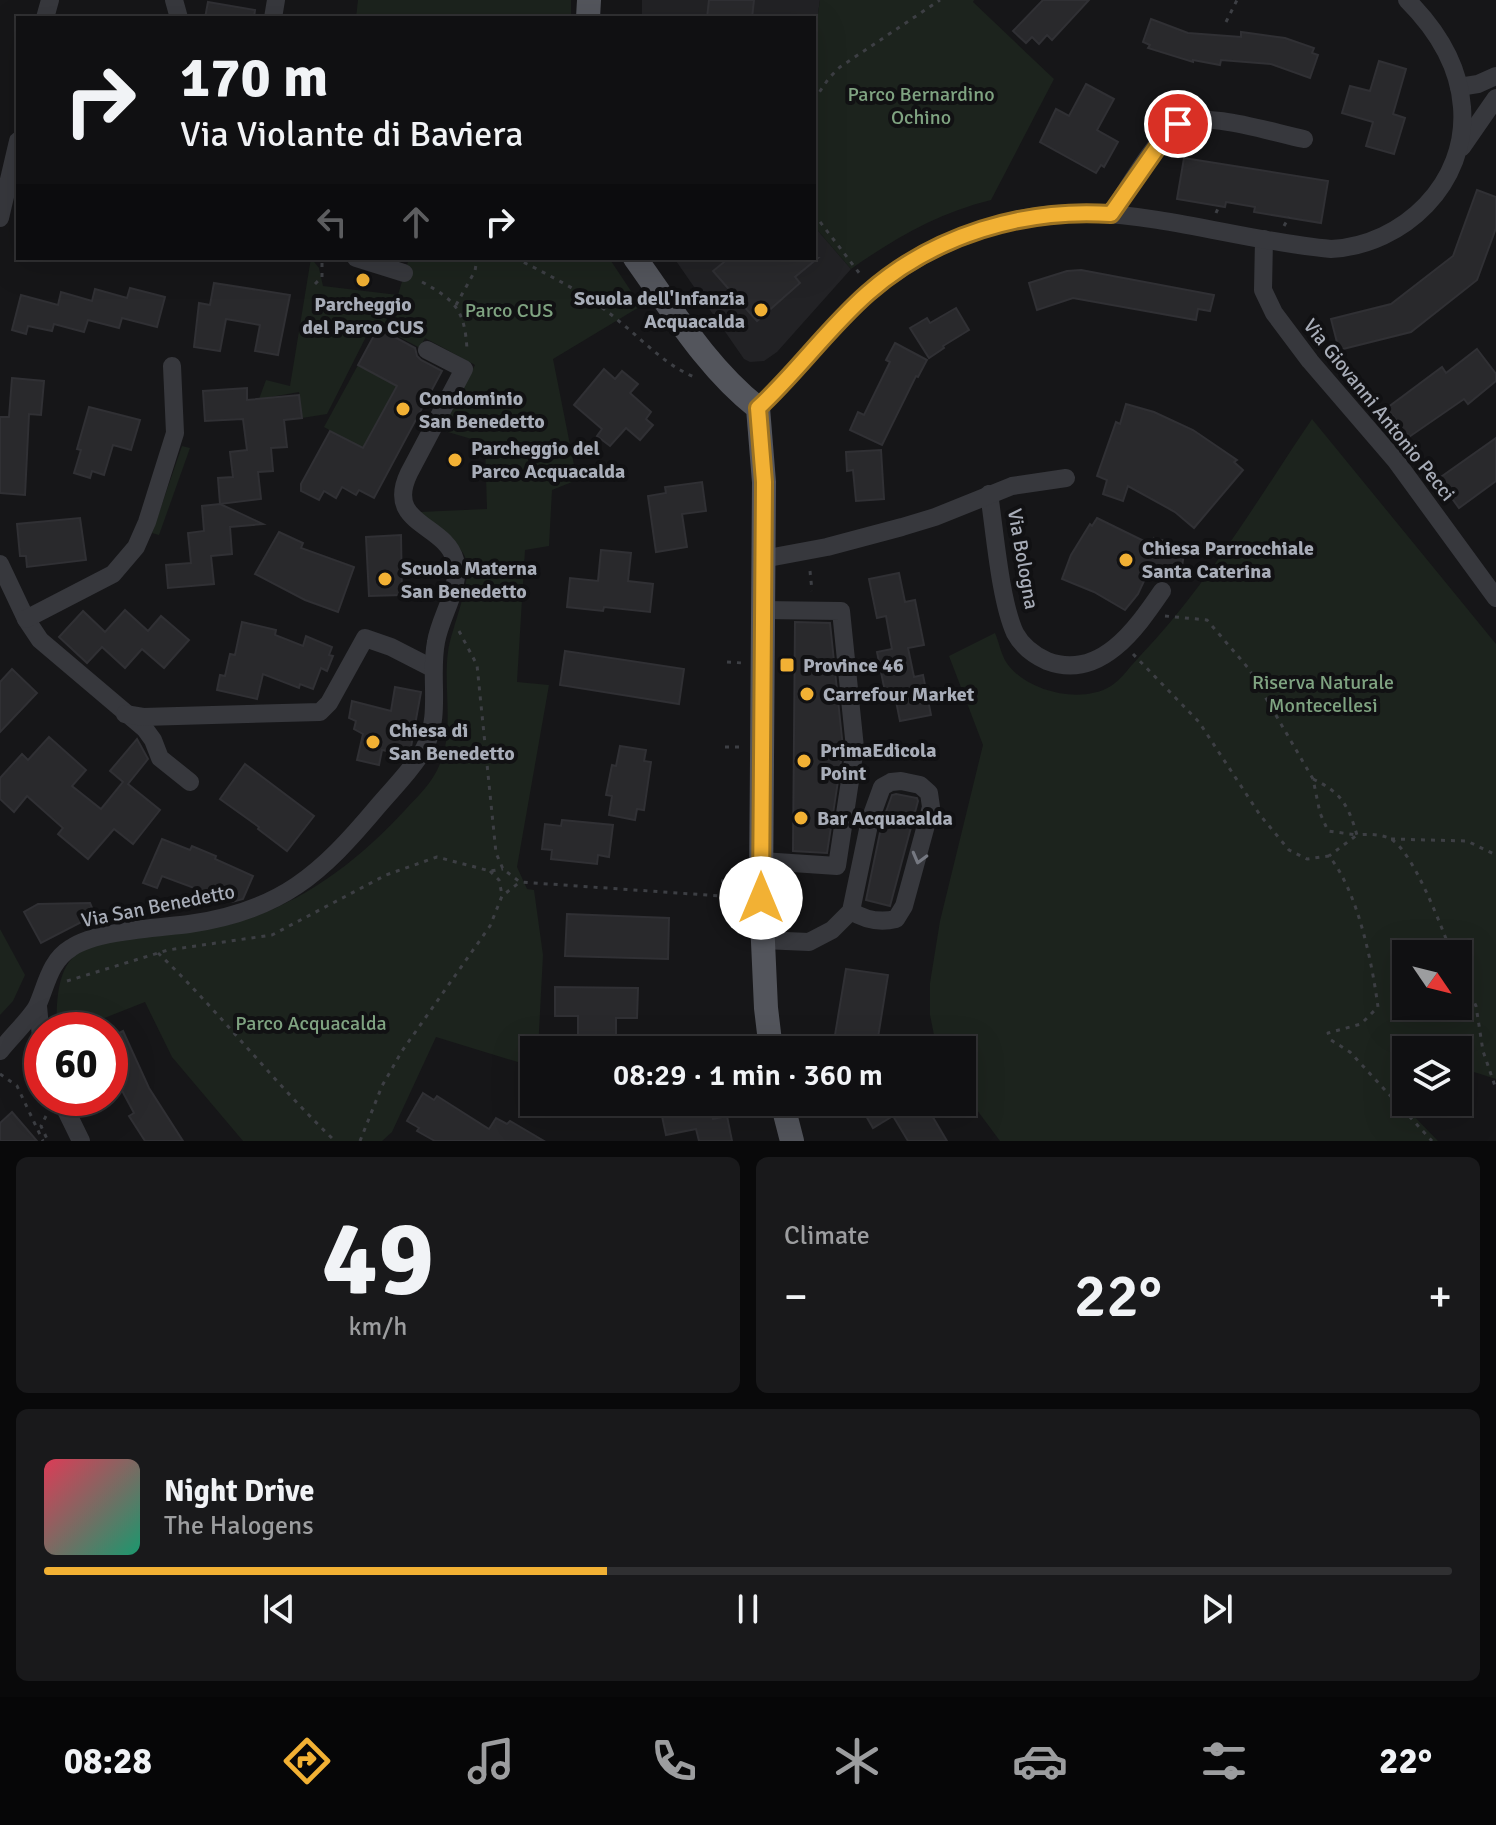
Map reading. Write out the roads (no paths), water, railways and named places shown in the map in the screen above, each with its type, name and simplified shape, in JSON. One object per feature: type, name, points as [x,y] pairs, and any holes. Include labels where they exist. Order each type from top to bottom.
[{"type":"main road","points":[[636,260],[723,378],[758,408],[764,482],[762,940],[769,1036]]},
{"type":"main road","points":[[786,1116],[792,1141]]},
{"type":"street","points":[[1407,0],[1438,38],[1450,59],[1459,87],[1462,124],[1455,156]]},
{"type":"street","points":[[1459,87],[1478,84],[1496,76]]},
{"type":"street","points":[[758,408],[865,296],[910,263],[967,235],[1002,224],[1063,214],[1111,214],[1331,249],[1376,241],[1407,224],[1419,213],[1440,187],[1455,156],[1496,98]]},
{"type":"street","points":[[1111,214],[1164,138],[1178,124],[1208,119],[1304,139]]},
{"type":"street","points":[[0,218],[3,190],[16,148]]},
{"type":"street","name":"Via Giovanni Antonio Pecci","points":[[1264,239],[1263,290],[1274,313],[1310,361],[1396,461],[1496,598]]},
{"type":"street","points":[[362,260],[404,273]]},
{"type":"street","name":"Via San Benedetto","points":[[0,1051],[38,1006],[54,965],[67,951],[81,942],[236,916],[280,897],[329,862],[406,774],[426,746],[434,716],[432,668],[443,615],[456,577],[454,555],[407,512],[403,492],[409,473],[464,369],[427,350]]},
{"type":"street","points":[[26,619],[113,574],[136,547],[175,433],[172,366]]},
{"type":"street","name":"Via Bologna","points":[[763,559],[827,547],[902,527],[1029,482],[1066,478]]},
{"type":"street","name":"Via Bologna","points":[[989,494],[1009,613],[1023,645],[1038,657],[1070,667],[1101,658],[1123,642],[1162,591]]},
{"type":"street","points":[[0,564],[26,619],[44,646],[149,733],[160,758],[190,782]]},
{"type":"street","points":[[761,861],[837,866],[855,748],[841,611],[762,610]]},
{"type":"street","points":[[125,714],[143,717],[316,713],[324,710],[365,638],[432,668]]},
{"type":"street","points":[[762,940],[800,943],[818,939],[832,930],[851,911],[870,820],[882,787],[901,781],[920,785],[929,793],[931,807],[904,906],[896,919],[886,922],[861,917],[851,911]]},
{"type":"street","points":[[38,1006],[39,1012]]},
{"type":"street","points":[[63,1116],[81,1141]]},
{"type":"place","name":"Parcheggio del Parco CUS","points":[[363,280]]},
{"type":"place","name":"Scuola dell'Infanzia Acquacalda","points":[[761,310]]},
{"type":"place","name":"Condominio San Benedetto","points":[[403,409]]},
{"type":"place","name":"Parcheggio del Parco Acquacalda","points":[[455,460]]},
{"type":"place","name":"Chiesa Parrocchiale Santa Caterina","points":[[1126,560]]},
{"type":"place","name":"Scuola Materna San Benedetto","points":[[385,579]]},
{"type":"place","name":"Province 46","points":[[787,665]]},
{"type":"place","name":"Carrefour Market","points":[[807,694]]},
{"type":"place","name":"Chiesa di San Benedetto","points":[[373,742]]},
{"type":"place","name":"PrimaEdicola Point","points":[[804,761]]},
{"type":"place","name":"Bar Acquacalda","points":[[801,818]]},
{"type":"park label","name":"Parco Bernardino Ochino","points":[[921,106]]},
{"type":"park label","name":"Parco CUS","points":[[509,310]]},
{"type":"park label","name":"Riserva Naturale Montecellesi","points":[[1323,694]]},
{"type":"park label","name":"Parco Acquacalda","points":[[311,1023]]}]
